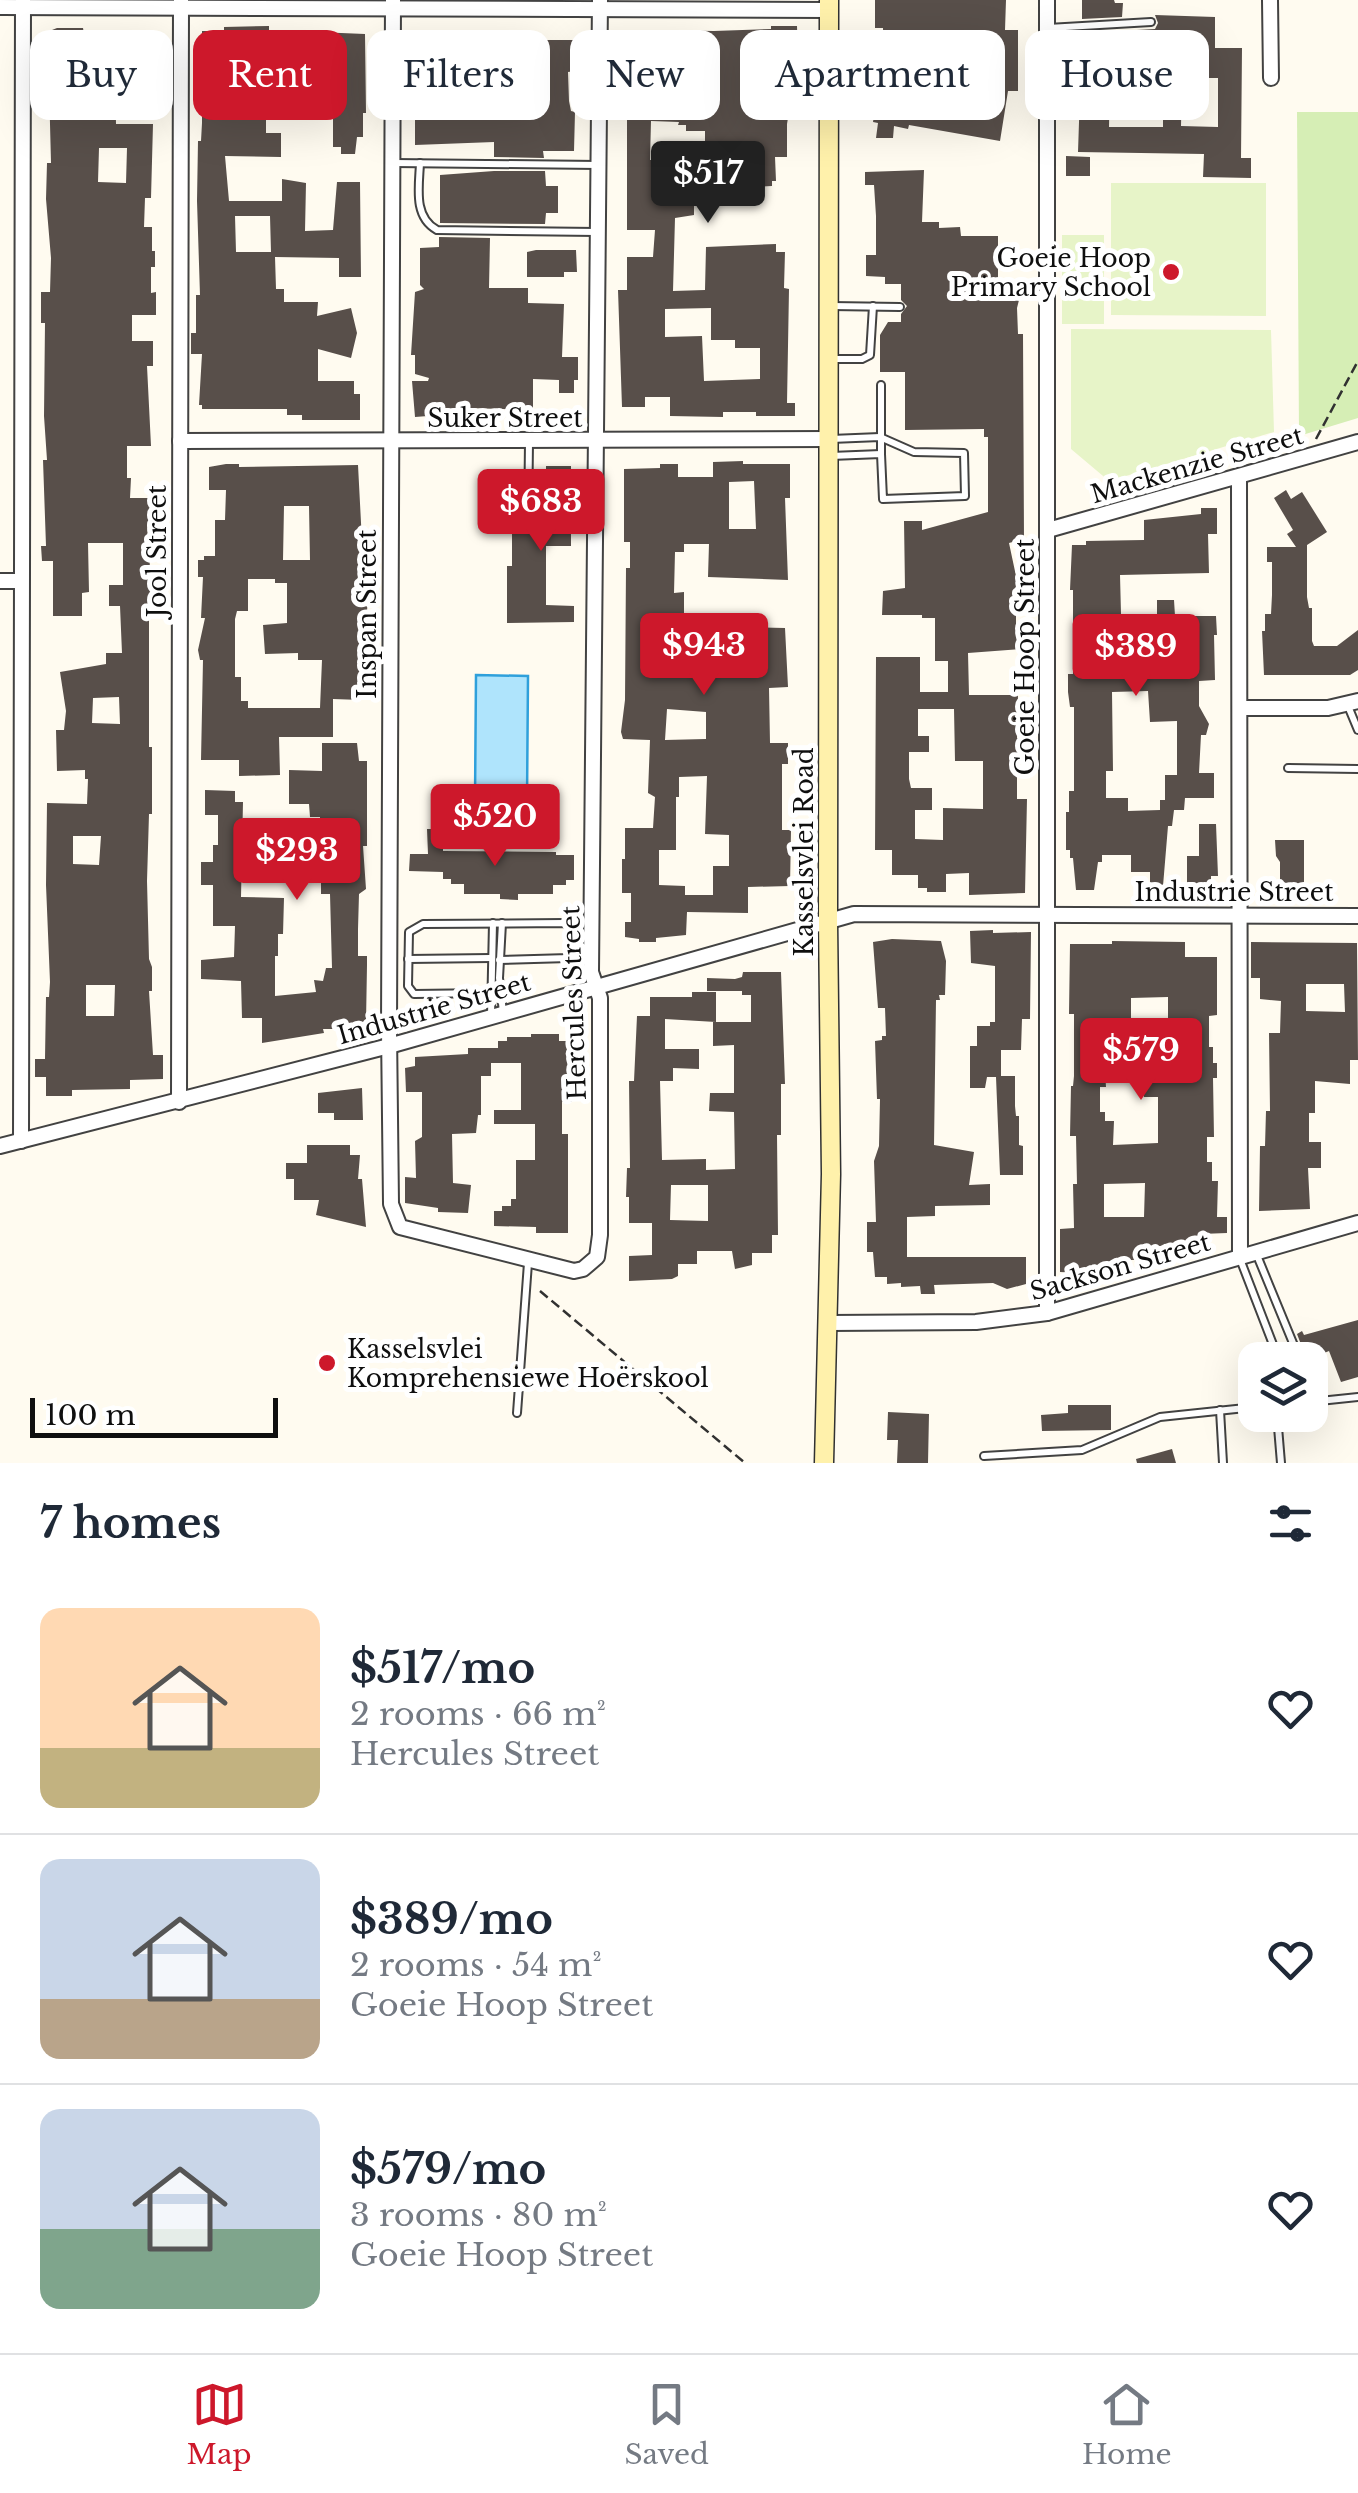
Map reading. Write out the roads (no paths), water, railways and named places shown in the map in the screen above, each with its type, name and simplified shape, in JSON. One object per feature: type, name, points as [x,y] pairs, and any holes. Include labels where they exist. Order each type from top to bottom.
[{"type":"street","name":"Goeie Hoop Street","points":[[1047,0],[1047,1313]]},
{"type":"street","points":[[1270,0],[1270,78]]},
{"type":"street","points":[[21,1142],[23,4]]},
{"type":"street","points":[[0,8],[23,4],[829,5]]},
{"type":"street","name":"Jool Street","points":[[179,1102],[182,4]]},
{"type":"street","name":"Inspan Street","points":[[392,4],[388,1046],[391,1204],[400,1226]]},
{"type":"street","name":"Hercules Street","points":[[400,1226],[574,1271],[583,1270],[598,1257],[600,998],[592,970],[600,4]]},
{"type":"street","name":"Kasselsvlei Road","points":[[824,1463],[831,1056],[829,5]]},
{"type":"street","name":"Suker Street","points":[[180,441],[597,440],[830,447]]},
{"type":"street","name":"Mackenzie Street","points":[[1048,530],[1358,442]]},
{"type":"street","points":[[1239,477],[1240,1256]]},
{"type":"street","points":[[0,581],[20,581]]},
{"type":"street","points":[[1240,708],[1328,708],[1353,703]]},
{"type":"street","name":"Industrie Street","points":[[0,1146],[388,1046],[854,914],[1358,916]]},
{"type":"street","name":"Sackson Street","points":[[829,1323],[987,1321],[1047,1313],[1358,1223]]},
{"type":"lane","points":[[1047,28],[1150,22]]},
{"type":"lane","points":[[392,163],[599,166]]},
{"type":"lane","points":[[420,163],[420,208],[426,223],[436,230],[598,232]]},
{"type":"lane","points":[[830,306],[900,307]]},
{"type":"lane","points":[[830,359],[862,359],[870,355],[874,306]]},
{"type":"lane","points":[[830,447],[880,437],[914,452],[964,453],[965,496],[883,499],[880,454],[880,437],[881,385]]},
{"type":"lane","points":[[528,526],[529,441]]},
{"type":"lane","points":[[830,447],[880,454]]},
{"type":"lane","points":[[1353,703],[1358,730]]},
{"type":"lane","points":[[1288,768],[1358,769]]},
{"type":"lane","points":[[497,923],[490,993],[497,1014]]},
{"type":"lane","points":[[408,959],[568,958],[575,949],[573,928],[565,923],[497,923],[417,925],[409,932],[408,959],[408,986],[414,994],[490,993]]},
{"type":"lane","points":[[495,959],[497,1014]]},
{"type":"lane","points":[[1255,1252],[1292,1342]]},
{"type":"lane","points":[[1240,1256],[1272,1342]]},
{"type":"lane","points":[[517,1412],[528,1261]]},
{"type":"lane","points":[[1328,1401],[1358,1398]]},
{"type":"lane","points":[[984,1456],[1082,1450],[1160,1417],[1238,1408]]},
{"type":"lane","points":[[1220,1410],[1223,1463]]},
{"type":"lane","points":[[1279,1432],[1282,1463]]},
{"type":"water","points":[[476,675],[528,676],[527,801],[475,800]]},
{"type":"place","name":"Goeie Hoop Primary School","points":[[1171,272]]},
{"type":"place","name":"Kasselsvlei Komprehensiewe Hoërskool","points":[[327,1363]]}]
